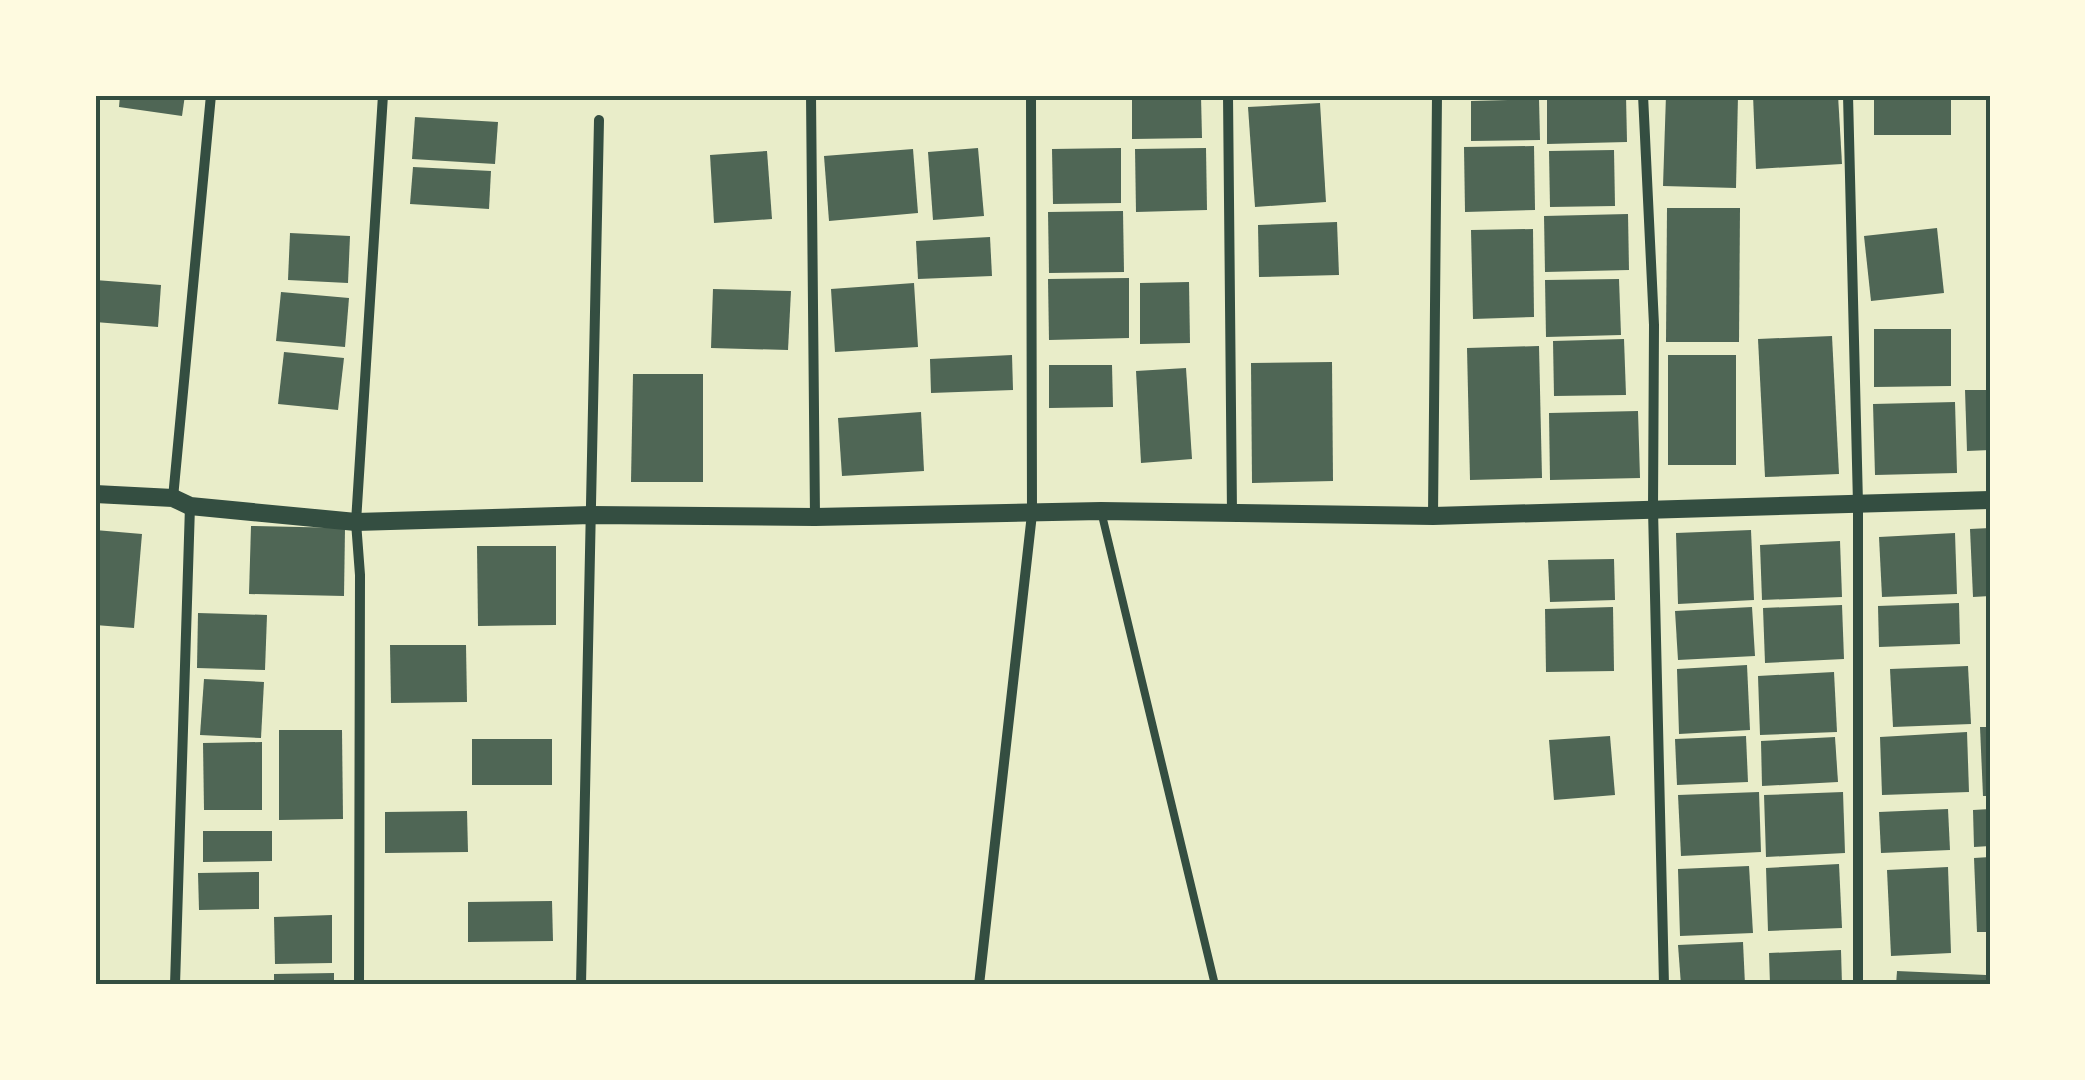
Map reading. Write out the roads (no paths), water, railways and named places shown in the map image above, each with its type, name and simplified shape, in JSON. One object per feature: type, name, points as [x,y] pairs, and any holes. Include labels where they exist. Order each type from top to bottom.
[{"type":"street","points":[[175,985],[182,502],[211,95]]},
{"type":"street","points":[[360,985],[360,575],[356,522],[383,95]]},
{"type":"street","points":[[811,95],[815,517]]},
{"type":"street","points":[[979,985],[1032,514],[1031,95]]},
{"type":"street","points":[[1228,95],[1232,513]]},
{"type":"street","points":[[1433,516],[1437,95]]},
{"type":"street","points":[[1644,95],[1654,325],[1653,509],[1664,985]]},
{"type":"street","points":[[1848,95],[1858,504],[1858,985]]},
{"type":"street","points":[[581,985],[600,120]]},
{"type":"street","points":[[95,494],[356,522],[592,515],[815,517],[1101,511],[1433,516],[1990,500]]},
{"type":"lane","points":[[1101,511],[1215,985]]}]
